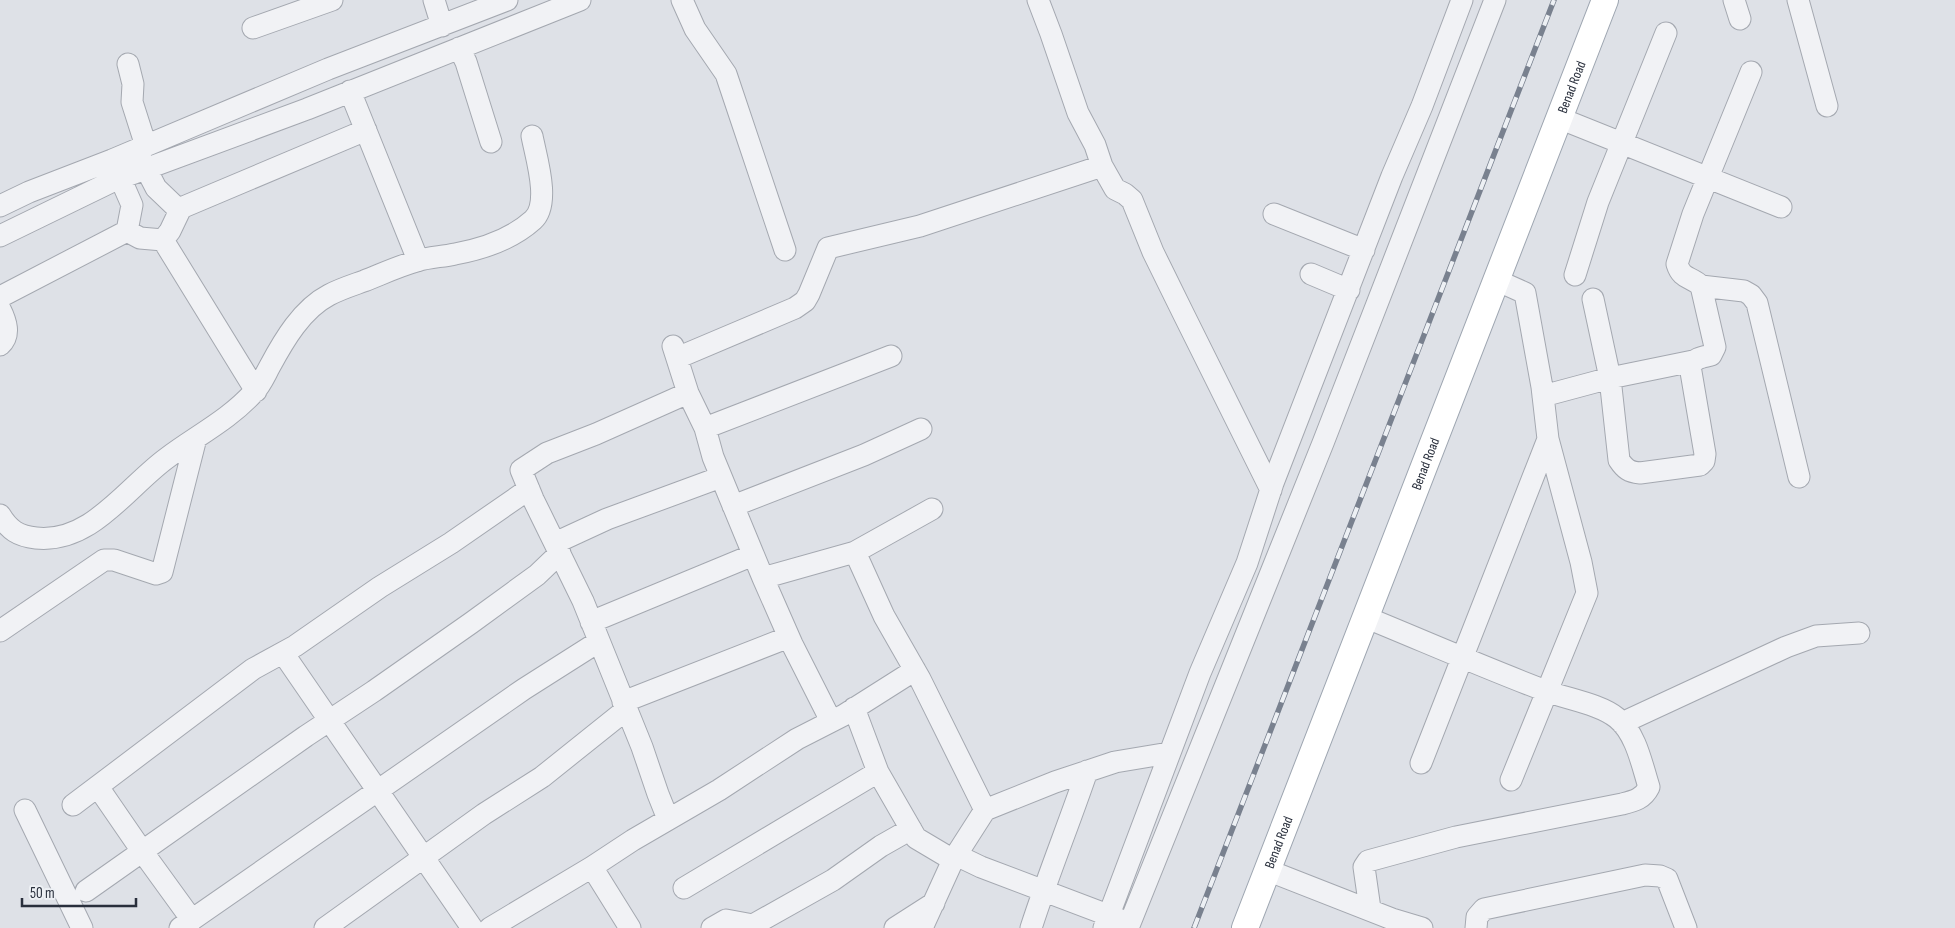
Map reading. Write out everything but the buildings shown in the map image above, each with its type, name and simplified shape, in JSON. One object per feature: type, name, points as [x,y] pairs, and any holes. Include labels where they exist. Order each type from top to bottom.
[{"type":"main road","name":"Benad Road","points":[[1245,928],[1604,0]]},
{"type":"street","points":[[253,28],[332,0]]},
{"type":"street","points":[[434,0],[442,26]]},
{"type":"street","points":[[0,236],[143,155],[328,69],[507,0]]},
{"type":"street","points":[[143,155],[350,91],[580,0]]},
{"type":"street","points":[[682,0],[695,29],[726,74],[785,250]]},
{"type":"street","points":[[1038,0],[1078,113],[1102,166],[1115,189],[1132,200],[1180,307],[1271,490]]},
{"type":"street","points":[[1106,921],[1200,673],[1247,563],[1271,490],[1462,0]]},
{"type":"street","points":[[854,708],[878,772],[916,838],[955,858],[1043,891],[1106,921],[1129,926],[1323,443],[1495,0]]},
{"type":"street","points":[[1798,0],[1827,106]]},
{"type":"street","points":[[1575,275],[1598,202],[1666,33]]},
{"type":"street","points":[[460,48],[491,142]]},
{"type":"street","points":[[128,64],[133,84],[132,102],[141,135],[143,155],[156,188],[179,210]]},
{"type":"street","points":[[1751,72],[1693,214],[1677,264],[1683,276],[1701,286],[1744,291],[1751,295],[1757,304],[1799,478]]},
{"type":"street","points":[[350,91],[418,260]]},
{"type":"street","points":[[1559,118],[1781,207]]},
{"type":"street","points":[[164,240],[170,232],[179,210],[366,130]]},
{"type":"street","points":[[0,515],[18,535],[38,538],[59,538],[97,520],[166,458],[224,420],[256,391],[282,344],[304,314],[328,295],[418,260],[486,247],[511,235],[534,219],[541,208],[542,192],[532,136]]},
{"type":"street","points":[[831,721],[788,637],[762,578],[721,477],[705,428],[688,393],[675,352],[795,308],[805,301],[828,248],[920,226],[1102,166]]},
{"type":"street","points":[[0,206],[29,192],[116,169]]},
{"type":"street","points":[[116,169],[132,205],[127,231]]},
{"type":"street","points":[[1274,214],[1364,250]]},
{"type":"street","points":[[127,231],[140,238],[164,240]]},
{"type":"street","points":[[0,297],[127,231]]},
{"type":"street","points":[[164,240],[256,391]]},
{"type":"street","points":[[1311,274],[1349,290]]},
{"type":"street","points":[[1496,280],[1525,293],[1543,396],[1548,439],[1581,562],[1587,593],[1511,780]]},
{"type":"street","points":[[1543,396],[1610,378],[1693,361],[1711,355],[1716,347],[1701,286]]},
{"type":"street","points":[[1593,300],[1610,378],[1619,460],[1630,472],[1700,465],[1704,461],[1705,454],[1690,366],[1693,361]]},
{"type":"street","points":[[0,309],[7,330],[5,341],[0,346]]},
{"type":"street","points":[[705,428],[890,356]]},
{"type":"street","points":[[668,819],[595,632],[521,470],[546,452],[596,434],[688,393]]},
{"type":"street","points":[[733,506],[864,455],[921,429]]},
{"type":"street","points":[[0,631],[104,560],[114,560],[156,574],[162,572],[196,438]]},
{"type":"street","points":[[1421,763],[1461,656],[1548,439]]},
{"type":"street","points":[[86,891],[478,618],[537,575],[557,548],[616,516],[721,477]]},
{"type":"street","points":[[73,805],[253,669],[283,653],[380,587],[451,543],[529,489]]},
{"type":"street","points":[[762,578],[854,552],[932,509]]},
{"type":"street","points":[[854,552],[884,616],[915,670],[985,810]]},
{"type":"street","points":[[98,787],[142,851],[186,924],[524,689],[595,632],[753,555]]},
{"type":"street","points":[[1365,618],[1547,691],[1608,712],[1622,723],[1633,743],[1649,787],[1638,800],[1456,837],[1368,861],[1364,867],[1370,908]]},
{"type":"street","points":[[1622,723],[1786,647],[1816,636],[1859,633]]},
{"type":"street","points":[[325,928],[484,814],[542,777],[625,706],[788,637]]},
{"type":"street","points":[[283,653],[472,928]]},
{"type":"street","points":[[490,928],[719,790],[797,739],[854,708],[915,670]]},
{"type":"street","points":[[922,928],[955,858],[985,810],[1115,762],[1169,753]]},
{"type":"street","points":[[1031,928],[1087,771]]},
{"type":"street","points":[[684,888],[878,772]]},
{"type":"street","points":[[25,810],[82,928]]},
{"type":"street","points":[[712,928],[726,920],[753,925],[833,880],[881,846],[911,829]]},
{"type":"street","points":[[592,867],[630,928]]},
{"type":"street","points":[[1267,870],[1370,908],[1392,919],[1422,928]]},
{"type":"street","points":[[1476,928],[1477,917],[1484,909],[1645,876],[1660,876],[1667,879],[1686,928]]},
{"type":"street","points":[[895,928],[934,902]]},
{"type":"railway","points":[[1194,928],[1554,0]]}]
